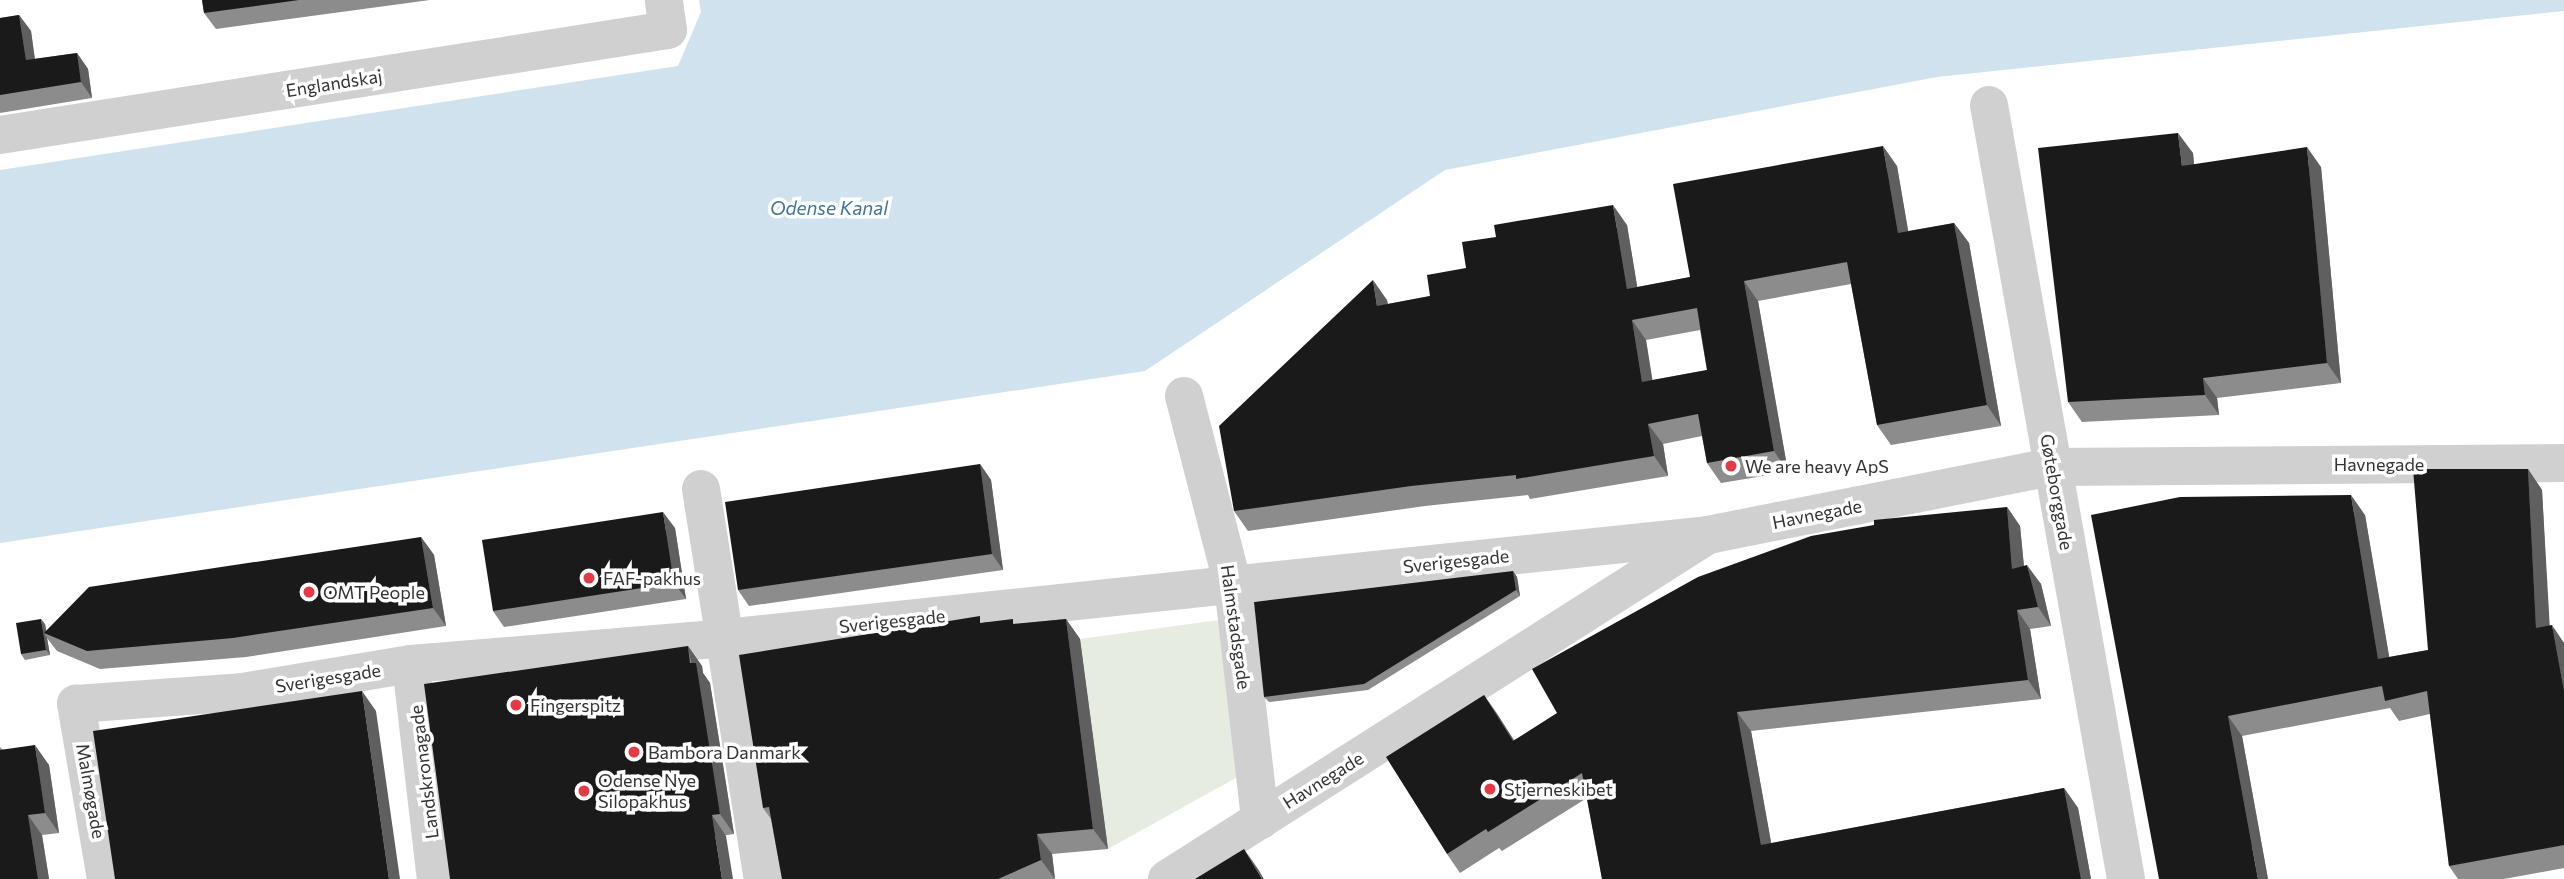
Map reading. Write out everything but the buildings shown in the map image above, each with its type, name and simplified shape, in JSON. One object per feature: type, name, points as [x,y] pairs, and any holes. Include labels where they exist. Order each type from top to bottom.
[{"type":"street","name":"Englandskaj","points":[[0,135],[666,15]]},
{"type":"street","name":"Gøteborggade","points":[[1989,105],[2126,879]]},
{"type":"street","name":"Halmstadsgade","points":[[1184,396],[1233,585],[1260,820]]},
{"type":"street","name":"Havnegade","points":[[1167,879],[1708,535],[2052,467],[2564,463]]},
{"type":"street","points":[[701,489],[763,879]]},
{"type":"street","name":"Sverigesgade","points":[[76,704],[242,692],[411,664],[725,638],[1708,535]]},
{"type":"street","name":"Landskronagade","points":[[411,664],[436,879]]},
{"type":"street","name":"Malmøgade","points":[[76,704],[106,879]]},
{"type":"shaded area","points":[[1219,620],[1241,775],[1108,849],[1080,639]]},
{"type":"water","name":"Odense Kanal","points":[[699,0],[2564,0],[2564,11],[1937,77],[1445,170],[1145,371],[0,543],[0,170],[678,66],[701,12]]},
{"type":"place","name":"We are heavy ApS","points":[[1731,466]]},
{"type":"place","name":"FAF-pakhus","points":[[589,578]]},
{"type":"place","name":"OMT People","points":[[309,592]]},
{"type":"place","name":"Fingerspitz","points":[[516,705]]},
{"type":"place","name":"Bambora Danmark","points":[[634,752]]},
{"type":"place","name":"Stjerneskibet","points":[[1490,789]]},
{"type":"place","name":"Odense Nye Silopakhus","points":[[584,791]]}]
